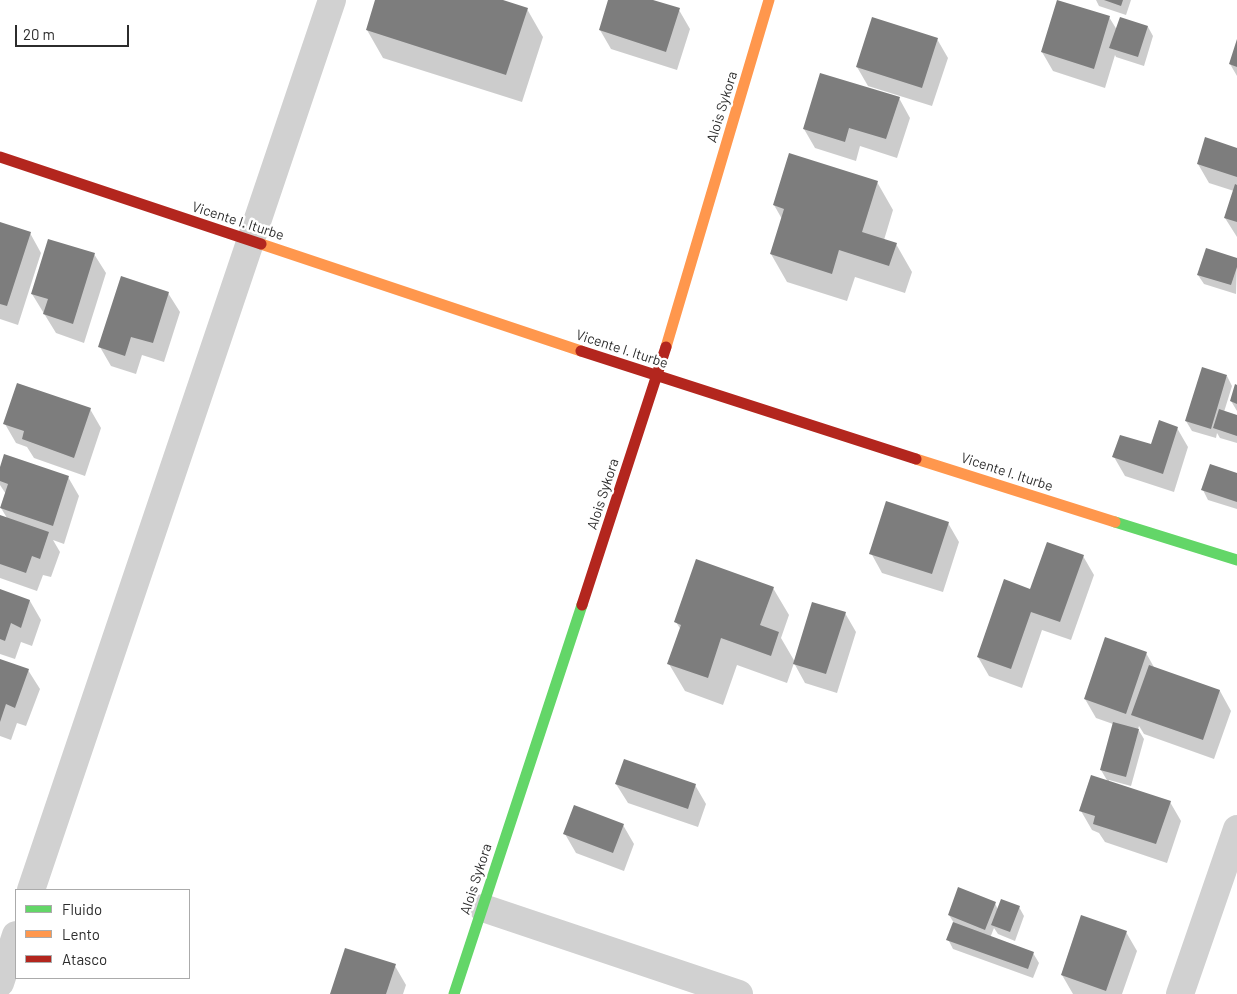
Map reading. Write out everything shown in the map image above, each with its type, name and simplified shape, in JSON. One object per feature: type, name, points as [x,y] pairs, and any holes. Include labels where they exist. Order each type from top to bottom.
[{"type":"street","points":[[31,889],[332,0]]},
{"type":"street","name":"Alois Sykora","points":[[454,994],[657,376],[770,0]]},
{"type":"street","name":"Vicente I. Iturbe","points":[[0,157],[657,376],[1237,560]]},
{"type":"street","points":[[1180,994],[1237,829]]},
{"type":"street","points":[[483,908],[739,994]]},
{"type":"street","points":[[0,983],[15,938]]},
{"type":"building","points":[[375,0],[503,0],[528,8],[506,75],[366,30]]},
{"type":"building","points":[[608,0],[653,0],[680,8],[666,52],[599,30]]},
{"type":"building","points":[[1057,0],[1110,16],[1094,69],[1041,52]]},
{"type":"building","points":[[1104,0],[1123,0],[1121,6]]},
{"type":"building","points":[[872,17],[938,38],[922,88],[856,67]]},
{"type":"building","points":[[1120,17],[1148,26],[1138,57],[1109,48]]},
{"type":"building","points":[[1237,39],[1237,67],[1229,64]]},
{"type":"building","points":[[820,73],[900,97],[886,139],[849,128],[845,142],[803,129]]},
{"type":"building","points":[[1205,137],[1237,148],[1237,177],[1197,164]]},
{"type":"building","points":[[789,153],[878,181],[862,232],[897,243],[889,266],[839,250],[832,274],[770,254],[784,209],[773,205]]},
{"type":"building","points":[[1235,184],[1237,185],[1237,222],[1224,218]]},
{"type":"building","points":[[0,222],[31,232],[7,306],[0,304]]},
{"type":"building","points":[[48,239],[95,253],[73,324],[43,314],[48,299],[31,294]]},
{"type":"building","points":[[1206,248],[1237,258],[1237,267],[1231,285],[1197,275]]},
{"type":"building","points":[[121,276],[169,292],[153,343],[131,337],[125,356],[98,347]]},
{"type":"building","points":[[1202,367],[1227,375],[1211,429],[1185,421]]},
{"type":"building","points":[[17,383],[91,408],[74,458],[22,439],[24,431],[3,424]]},
{"type":"building","points":[[1235,384],[1237,385],[1237,404],[1230,401]]},
{"type":"building","points":[[1219,409],[1237,415],[1237,436],[1213,428]]},
{"type":"building","points":[[1159,420],[1178,427],[1163,474],[1112,457],[1120,435],[1151,444]]},
{"type":"building","points":[[4,454],[69,476],[53,526],[0,508],[8,484],[0,481],[0,467]]},
{"type":"building","points":[[1210,464],[1237,473],[1237,502],[1201,490]]},
{"type":"building","points":[[886,501],[949,522],[932,574],[869,554]]},
{"type":"building","points":[[0,515],[49,532],[40,559],[32,556],[26,573],[0,564]]},
{"type":"building","points":[[1047,542],[1084,555],[1060,622],[1031,612],[1011,669],[977,657],[1004,579],[1030,589]]},
{"type":"building","points":[[696,559],[774,587],[760,625],[779,632],[771,656],[721,638],[708,678],[667,664],[681,625],[674,622]]},
{"type":"building","points":[[0,589],[30,600],[21,628],[11,623],[5,641],[0,639]]},
{"type":"building","points":[[812,602],[846,612],[826,674],[793,664]]},
{"type":"building","points":[[1105,637],[1147,652],[1126,714],[1084,699]]},
{"type":"building","points":[[0,659],[29,669],[15,708],[6,704],[0,722]]},
{"type":"building","points":[[1149,665],[1220,690],[1203,740],[1131,715]]},
{"type":"building","points":[[1113,722],[1139,729],[1126,777],[1100,770]]},
{"type":"building","points":[[624,759],[696,784],[688,809],[615,784]]},
{"type":"building","points":[[1091,775],[1171,801],[1156,844],[1093,824],[1095,816],[1079,811]]},
{"type":"building","points":[[574,805],[624,824],[613,853],[563,834]]},
{"type":"building","points":[[958,887],[996,902],[985,930],[948,915]]},
{"type":"building","points":[[1001,899],[1020,906],[1010,932],[991,925]]},
{"type":"building","points":[[1081,915],[1127,931],[1106,991],[1061,975]]},
{"type":"building","points":[[953,922],[1034,952],[1028,969],[946,940]]},
{"type":"building","points":[[345,948],[396,964],[386,994],[330,994]]},
{"type":"traffic: fast","points":[[1115,522],[1237,560]]},
{"type":"traffic: fast","points":[[454,994],[582,605]]},
{"type":"traffic: slow","points":[[666,347],[769,0]]},
{"type":"traffic: slow","points":[[261,244],[581,351]]},
{"type":"traffic: slow","points":[[916,459],[1115,522]]},
{"type":"traffic: jam","points":[[0,157],[261,244]]},
{"type":"traffic: jam","points":[[582,605],[666,347]]},
{"type":"traffic: jam","points":[[581,351],[916,459]]}]
